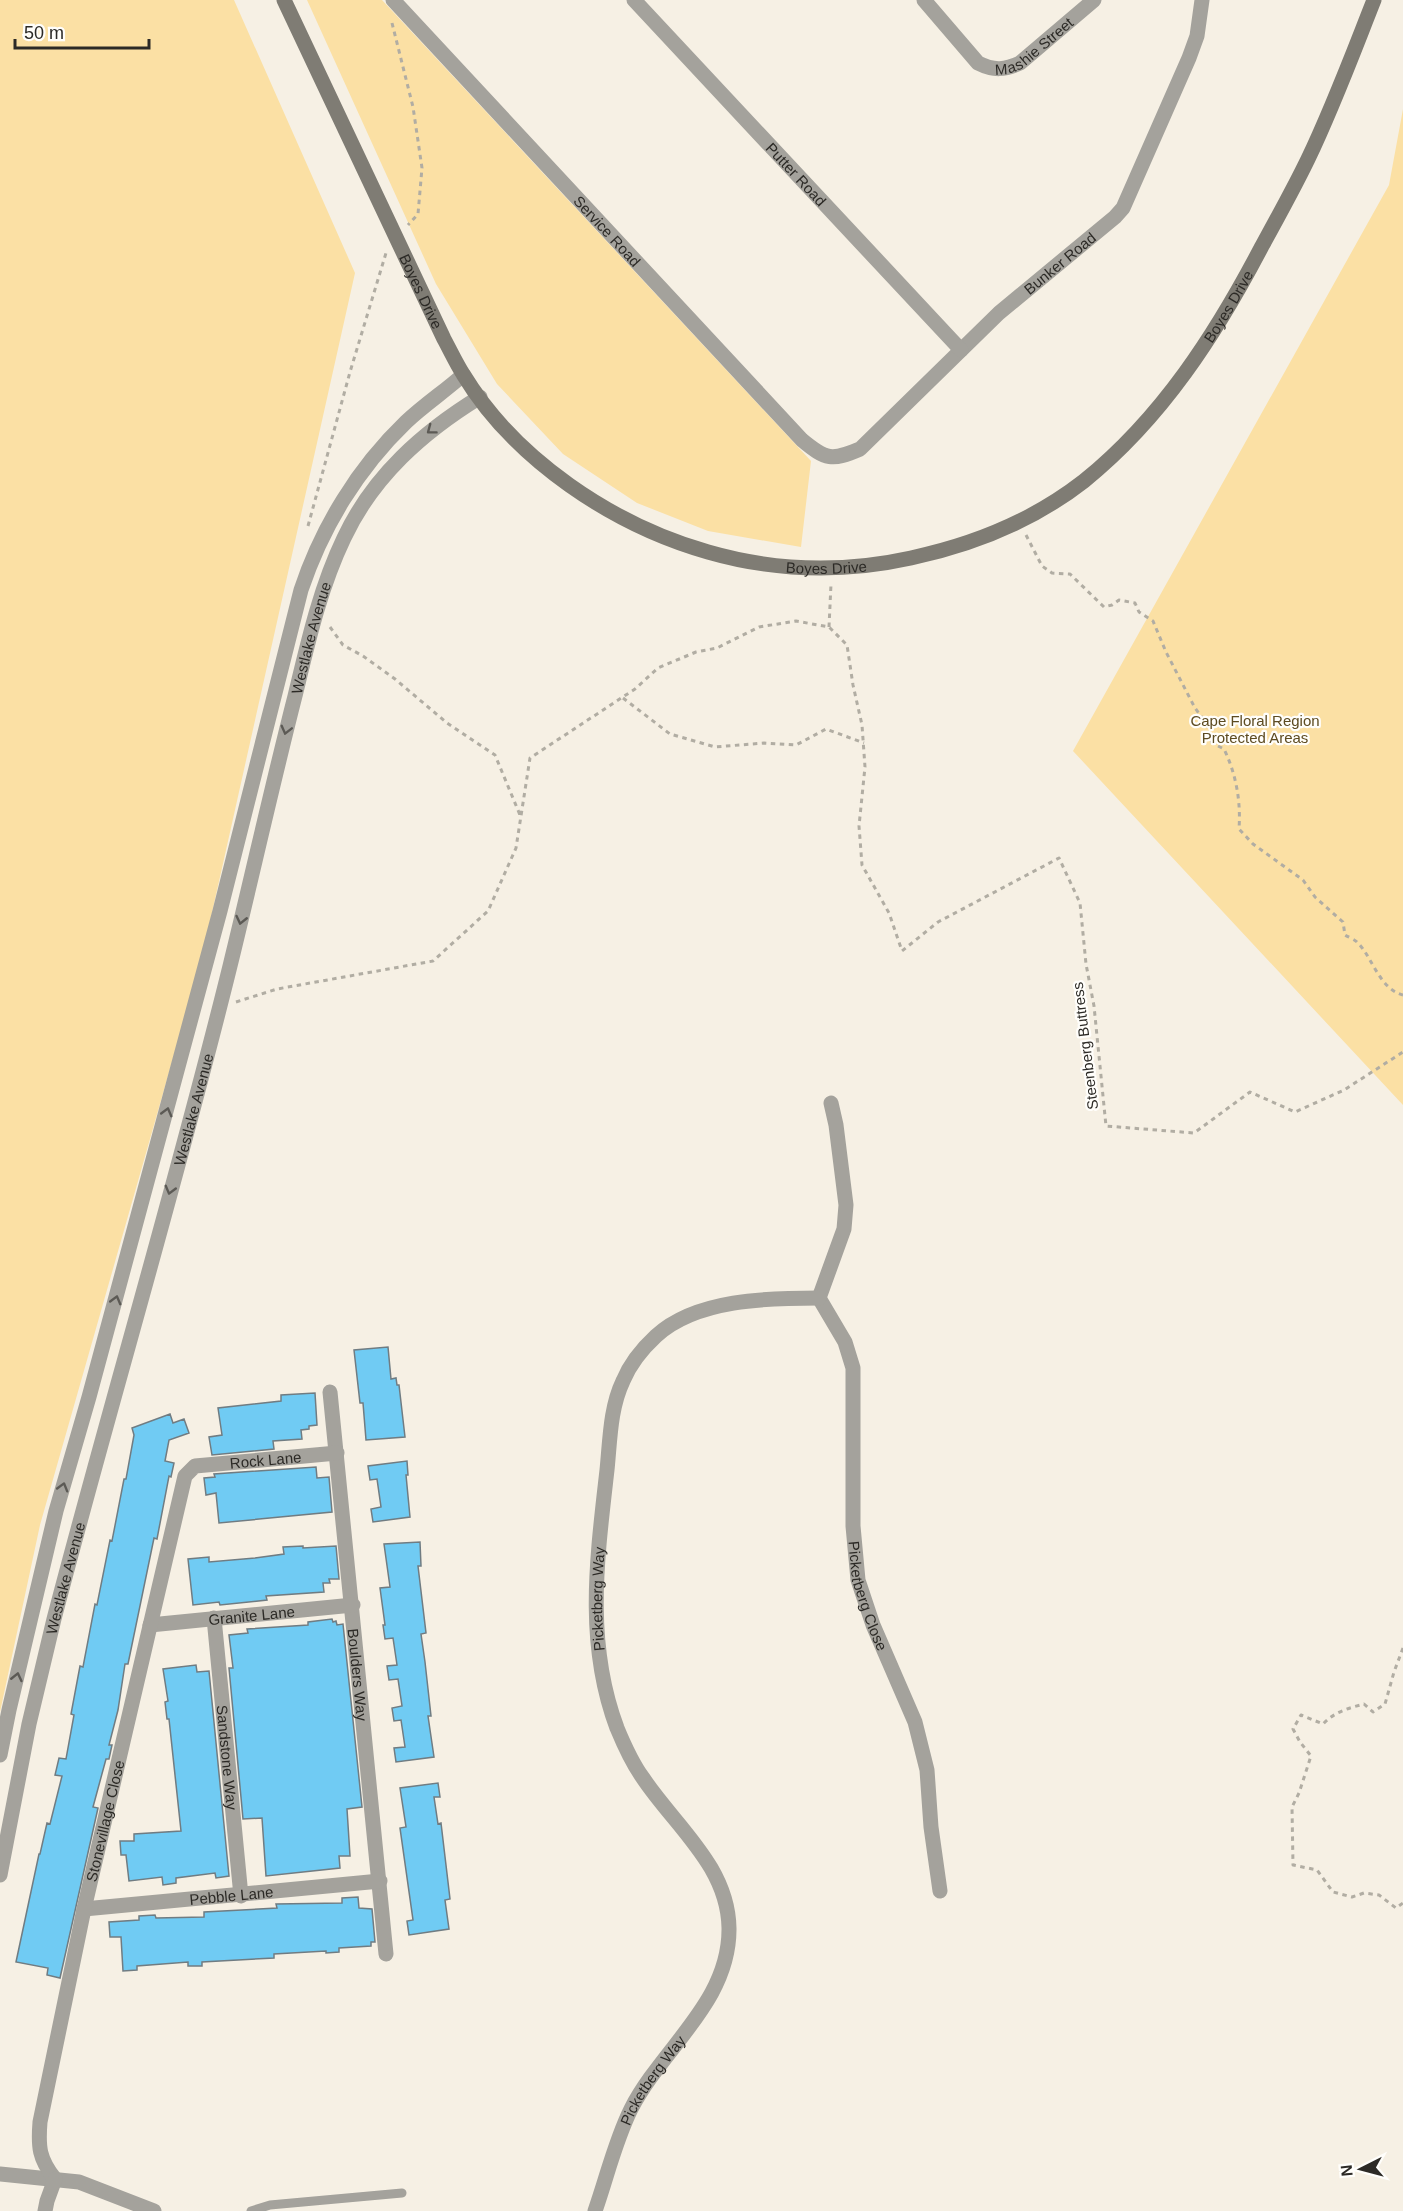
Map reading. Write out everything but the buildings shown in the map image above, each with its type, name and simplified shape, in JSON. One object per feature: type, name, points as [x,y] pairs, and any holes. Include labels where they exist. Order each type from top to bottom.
[{"type":"main road","name":"Boyes Drive","points":[[284,0],[463,375],[501,423],[557,477],[591,500],[657,535],[721,556],[766,565],[814,568],[881,565],[951,549],[990,534],[1021,520],[1083,482],[1125,444],[1162,404],[1225,315],[1309,158],[1374,0]]},
{"type":"street","name":"Service Road","points":[[393,0],[802,441],[825,457]]},
{"type":"street","name":"Putter Road","points":[[634,0],[961,350]]},
{"type":"street","name":"Mashie Street","points":[[924,0],[978,63],[988,68],[998,69],[1020,63],[1094,0]]},
{"type":"street","name":"Bunker Road","points":[[825,457],[836,458],[860,449],[999,313],[1123,208],[1189,58],[1197,36],[1202,0]]},
{"type":"street","name":"Westlake Avenue","points":[[0,1755],[56,1511],[220,911],[304,579],[325,530],[372,460],[406,422],[463,375]]},
{"type":"street","name":"Westlake Avenue","points":[[0,1875],[29,1724],[54,1619],[219,1007],[317,610],[333,561],[365,498],[419,439],[454,413],[480,398]]},
{"type":"street","points":[[819,1298],[844,1229],[846,1204],[831,1102]]},
{"type":"street","name":"Picketberg Way","points":[[595,2211],[630,2110],[655,2070],[711,1996],[722,1972],[728,1944],[728,1913],[717,1877],[706,1858],[643,1779],[630,1757],[617,1728],[604,1685],[596,1635],[596,1592],[601,1518],[614,1412],[622,1383],[633,1362],[657,1335],[685,1317],[723,1305],[772,1298],[819,1298]]},
{"type":"street","name":"Picketberg Close","points":[[819,1298],[845,1342],[853,1368],[854,1526],[858,1580],[873,1625],[915,1722],[927,1770],[931,1827],[940,1891]]},
{"type":"street","name":"Boulders Way","points":[[330,1392],[386,1954]]},
{"type":"street","name":"Rock Lane","points":[[195,1466],[337,1453]]},
{"type":"street","name":"Stonevillage Close","points":[[55,2179],[46,2168],[39,2151],[40,2122],[59,2024],[185,1476],[195,1466]]},
{"type":"street","name":"Granite Lane","points":[[150,1625],[353,1605]]},
{"type":"street","name":"Sandstone Way","points":[[214,1618],[241,1896]]},
{"type":"street","name":"Pebble Lane","points":[[84,1909],[241,1896],[380,1881]]},
{"type":"street","points":[[0,2174],[79,2182],[154,2211]]},
{"type":"street","points":[[45,2211],[55,2179]]},
{"type":"lane","points":[[251,2211],[270,2205],[402,2193]]},
{"type":"path","points":[[392,19],[413,106],[422,168],[418,214],[407,226]]},
{"type":"path","points":[[307,532],[350,372],[387,251]]},
{"type":"path","points":[[1025,533],[1042,566],[1053,573],[1070,574],[1104,607],[1119,600],[1135,603],[1139,612],[1154,621],[1166,652],[1195,708],[1206,723],[1212,743],[1224,748],[1231,763],[1240,810],[1239,829],[1253,844],[1303,880],[1315,897],[1343,922],[1345,935],[1357,942],[1383,981],[1398,994],[1403,995]]},
{"type":"path","points":[[829,627],[831,583]]},
{"type":"path","points":[[317,610],[343,645],[395,679],[447,723],[495,755],[520,817]]},
{"type":"path","points":[[219,1007],[277,989],[433,961],[488,911],[516,848],[530,759],[622,698],[636,689],[658,668],[696,652],[717,648],[759,627],[796,621],[829,627],[847,645],[864,743],[826,729],[796,745],[764,743],[716,747],[670,734],[622,698]]},
{"type":"path","name":"Steenberg Buttress","points":[[864,743],[866,767],[858,826],[862,865],[889,913],[902,951],[938,922],[1059,858],[1080,903],[1106,1126],[1194,1133],[1250,1092],[1295,1112],[1344,1090],[1403,1052]]},
{"type":"path","points":[[1403,1648],[1385,1704],[1373,1712],[1364,1704],[1344,1709],[1323,1724],[1301,1715],[1293,1729],[1311,1756],[1292,1807],[1293,1864],[1317,1870],[1333,1892],[1352,1898],[1364,1893],[1378,1895],[1396,1908],[1403,1903]]},
{"type":"green space","points":[[0,0],[234,0],[355,273],[203,953],[40,1525],[0,1712]]},
{"type":"green space","points":[[307,0],[382,0],[811,461],[801,547],[708,531],[637,503],[563,454],[497,384],[436,284]]},
{"type":"green space","name":"Cape Floral Region Protected Areas","points":[[1403,109],[1403,1105],[1073,751],[1389,185]]}]
